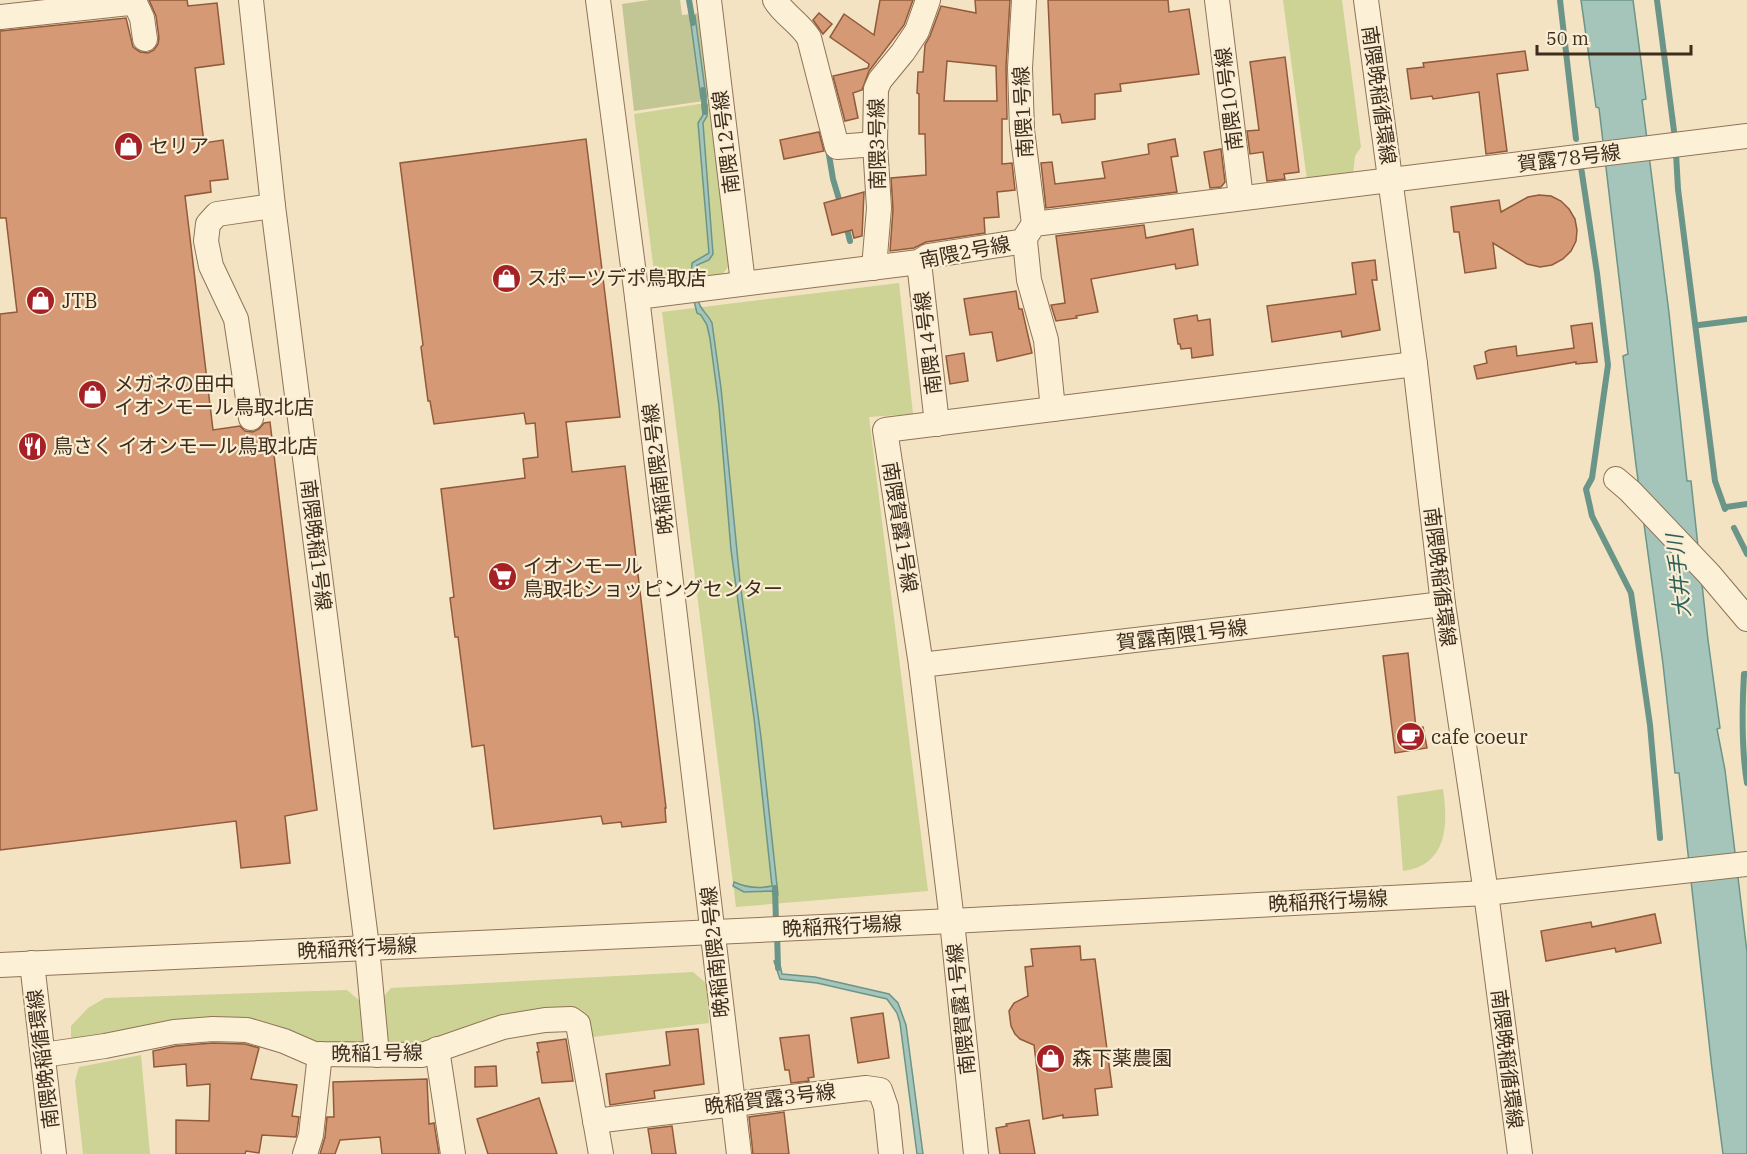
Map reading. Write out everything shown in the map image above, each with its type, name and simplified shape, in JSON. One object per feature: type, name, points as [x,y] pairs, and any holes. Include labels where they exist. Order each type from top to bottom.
[{"type":"street","name":"南隈晩稲1号線","points":[[252,0],[273,206],[367,947],[377,1055]]},
{"type":"street","name":"晩稲南隈2号線","points":[[598,0],[637,297],[739,1154]]},
{"type":"street","name":"南隈12号線","points":[[710,0],[743,283]]},
{"type":"street","points":[[775,0],[809,38],[837,147],[875,144]]},
{"type":"street","name":"南隈3号線","points":[[874,268],[879,208],[875,144],[876,89],[880,80],[917,31],[928,0]]},
{"type":"street","name":"南隈1号線","points":[[1024,0],[1020,68],[1030,232],[1029,280],[1046,340],[1053,410]]},
{"type":"street","name":"南隈10号線","points":[[1217,0],[1241,198]]},
{"type":"street","name":"南隈晩稲循環線","points":[[1366,0],[1415,364],[1443,604],[1486,892],[1520,1154]]},
{"type":"street","points":[[0,17],[129,3],[136,5],[143,30]]},
{"type":"street","name":"賀露78号線","points":[[1390,181],[1747,136]]},
{"type":"street","name":"南隈2号線","points":[[637,297],[919,262],[928,256],[1030,232],[1241,198],[1390,181]]},
{"type":"street","points":[[250,418],[236,319],[211,266],[206,241],[208,224],[217,214],[273,206]]},
{"type":"street","name":"南隈14号線","points":[[919,262],[937,424]]},
{"type":"street","name":"南隈賀露1号線","points":[[976,1154],[952,921],[921,666],[885,430],[1415,364]]},
{"type":"street","points":[[1623,485],[1709,574],[1747,619]]},
{"type":"street","name":"賀露南隈1号線","points":[[921,666],[1443,604]]},
{"type":"street","name":"晩稲飛行場線","points":[[0,965],[952,921],[1486,892],[1744,864]]},
{"type":"street","name":"南隈晩稲循環線","points":[[32,963],[54,1154]]},
{"type":"street","name":"晩稲1号線","points":[[43,1055],[105,1046],[174,1032],[213,1029],[247,1030],[284,1041],[314,1054],[422,1055],[503,1027],[545,1020],[572,1019],[578,1024],[601,1154]]},
{"type":"street","points":[[438,1050],[453,1154]]},
{"type":"street","points":[[305,1154],[311,1135],[320,1054]]},
{"type":"street","name":"晩稲賀露3号線","points":[[595,1121],[866,1088],[880,1090],[886,1107],[891,1154]]},
{"type":"green space","points":[[649,0],[680,0],[682,15],[701,13],[711,100],[634,111],[622,4]]},
{"type":"green space","points":[[1283,0],[1342,0],[1361,147],[1355,156],[1353,175],[1307,180]]},
{"type":"green space","points":[[712,102],[731,263],[721,276],[667,283],[654,272],[634,114]]},
{"type":"green space","points":[[899,283],[913,414],[869,417],[928,891],[736,907],[662,312]]},
{"type":"green space","points":[[1443,789],[1444,829],[1437,852],[1429,861],[1403,871],[1397,796]]},
{"type":"green space","points":[[693,972],[706,983],[709,1023],[593,1037],[588,1020],[422,1048],[386,1048],[383,997],[391,988]]},
{"type":"green space","points":[[347,990],[361,1002],[364,1043],[316,1045],[250,1022],[71,1039],[71,1026],[88,1008],[105,998]]},
{"type":"green space","points":[[141,1055],[150,1154],[83,1154],[75,1081],[79,1067]]},
{"type":"water","name":"大井手川","points":[[1581,0],[1633,0],[1646,99],[1642,100],[1669,313],[1687,481],[1691,481],[1720,728],[1717,729],[1725,770],[1747,952],[1747,1154],[1723,1154],[1679,773],[1675,773],[1623,356],[1628,354],[1599,108],[1596,107]]},
{"type":"water","points":[[695,16],[706,97],[701,98],[690,17]]},
{"type":"water","points":[[702,105],[707,105],[707,116],[703,123],[713,254],[709,260],[697,265],[695,276],[691,277],[692,263],[709,253],[698,123],[703,115]]},
{"type":"water","points":[[698,300],[700,307],[712,323],[721,388],[740,582],[761,737],[778,895],[774,896],[772,891],[744,892],[733,886],[734,882],[743,886],[772,886],[754,718],[731,550],[719,406],[710,339],[707,325],[697,313],[694,301]]},
{"type":"water","points":[[779,960],[782,974],[815,977],[889,994],[898,1003],[906,1025],[923,1154],[917,1154],[900,1023],[897,1013],[887,999],[817,983],[780,979],[774,961]]},
{"type":"building","points":[[149,0],[187,0],[188,6],[217,3],[224,64],[195,68],[204,143],[223,140],[228,179],[210,181],[211,192],[185,196],[213,430],[240,426],[245,431],[253,432],[264,423],[270,422],[317,810],[285,816],[290,863],[241,868],[236,821],[0,850],[0,314],[17,312],[6,218],[0,218],[0,31],[126,18],[133,47],[140,52],[148,53],[154,50],[159,38],[156,16]]},
{"type":"building","points":[[880,0],[913,0],[904,25],[869,71],[862,90],[853,93],[858,118],[845,121],[833,76],[868,68],[869,64],[830,37],[844,14],[874,35]]},
{"type":"building","points":[[975,0],[1010,0],[1006,67],[1007,119],[1002,119],[1002,164],[1012,163],[1015,190],[997,192],[999,217],[984,218],[985,233],[926,242],[914,248],[890,251],[893,209],[891,178],[926,175],[925,134],[919,134],[919,94],[917,93],[918,72],[923,72],[925,45],[941,6],[976,13]],"holes":[[[947,61],[996,66],[997,101],[944,101]]]},
{"type":"building","points":[[1048,0],[1168,0],[1169,12],[1189,9],[1199,74],[1120,84],[1121,91],[1095,94],[1095,119],[1062,123],[1060,114],[1053,115]]},
{"type":"building","points":[[819,13],[832,24],[823,34],[813,20]]},
{"type":"building","points":[[1525,51],[1528,70],[1497,74],[1507,151],[1486,154],[1479,92],[1433,99],[1432,96],[1411,99],[1407,69],[1424,67],[1423,63]]},
{"type":"building","points":[[1285,57],[1299,172],[1284,174],[1285,179],[1267,181],[1263,152],[1250,154],[1247,131],[1259,130],[1250,62]]},
{"type":"building","points":[[819,132],[824,151],[784,159],[780,140]]},
{"type":"building","points":[[586,139],[620,417],[566,422],[572,472],[625,466],[666,822],[622,827],[621,822],[603,824],[601,816],[494,829],[484,745],[472,747],[458,637],[455,637],[450,598],[454,597],[441,489],[525,478],[523,459],[538,457],[535,423],[526,424],[524,413],[434,424],[430,401],[428,401],[400,163]]},
{"type":"building","points":[[1175,139],[1178,156],[1171,157],[1177,192],[1046,208],[1041,163],[1052,162],[1055,184],[1105,178],[1102,162],[1149,154],[1148,144]]},
{"type":"building","points":[[1221,149],[1225,182],[1221,187],[1210,188],[1204,152]]},
{"type":"building","points":[[864,192],[862,236],[854,238],[852,230],[832,235],[824,203]]},
{"type":"building","points":[[1551,196],[1561,201],[1575,219],[1576,241],[1571,251],[1552,265],[1540,267],[1527,264],[1493,243],[1496,268],[1465,273],[1459,232],[1454,232],[1451,207],[1499,200],[1501,212],[1528,197]]},
{"type":"building","points":[[1144,225],[1146,238],[1193,229],[1198,265],[1176,269],[1175,264],[1091,279],[1098,312],[1056,321],[1051,305],[1065,303],[1056,236]]},
{"type":"building","points":[[1375,260],[1377,280],[1372,280],[1380,330],[1342,337],[1341,331],[1272,342],[1267,306],[1356,294],[1352,263]]},
{"type":"building","points":[[1016,291],[1032,353],[997,361],[992,332],[970,335],[964,299]]},
{"type":"building","points":[[1197,315],[1198,321],[1210,319],[1213,355],[1192,358],[1191,348],[1181,349],[1178,344],[1174,319]]},
{"type":"building","points":[[1592,323],[1597,362],[1576,364],[1576,362],[1477,379],[1474,366],[1487,363],[1485,352],[1489,350],[1516,346],[1517,356],[1574,348],[1571,326]]},
{"type":"building","points":[[964,353],[968,381],[950,384],[946,356]]},
{"type":"building","points":[[1408,653],[1416,728],[1423,727],[1427,748],[1395,753],[1383,656]]},
{"type":"building","points":[[1655,914],[1661,943],[1616,952],[1615,948],[1546,961],[1541,931],[1591,922],[1592,927]]},
{"type":"building","points":[[1080,946],[1081,960],[1095,959],[1112,1087],[1095,1089],[1098,1115],[1063,1118],[1063,1115],[1043,1119],[1034,1045],[1020,1039],[1015,1034],[1011,1026],[1009,1011],[1014,1003],[1028,996],[1025,967],[1033,966],[1031,949]]},
{"type":"building","points":[[883,1013],[889,1058],[858,1063],[851,1018]]},
{"type":"building","points":[[698,1029],[704,1084],[654,1091],[655,1098],[610,1105],[606,1074],[670,1065],[666,1032]]},
{"type":"building","points":[[809,1035],[814,1077],[808,1078],[809,1081],[791,1083],[789,1070],[785,1070],[780,1038]]},
{"type":"building","points":[[566,1039],[573,1081],[542,1083],[537,1043]]},
{"type":"building","points":[[213,1043],[245,1044],[259,1048],[251,1079],[297,1085],[292,1116],[299,1117],[296,1137],[262,1135],[259,1153],[246,1151],[245,1154],[176,1154],[176,1120],[209,1121],[210,1084],[187,1086],[186,1064],[154,1067],[153,1051],[176,1046]]},
{"type":"building","points":[[496,1066],[497,1086],[475,1087],[475,1067]]},
{"type":"building","points":[[427,1079],[429,1124],[434,1123],[439,1154],[382,1154],[380,1137],[340,1140],[335,1154],[320,1154],[327,1117],[334,1117],[333,1082]]},
{"type":"building","points":[[539,1098],[557,1154],[488,1154],[477,1119]]},
{"type":"building","points":[[784,1112],[789,1154],[753,1154],[749,1117]]},
{"type":"building","points":[[1029,1120],[1035,1154],[1000,1154],[996,1128]]},
{"type":"building","points":[[672,1126],[676,1154],[652,1154],[648,1129]]},
{"type":"waterway","points":[[689,0],[693,23]]},
{"type":"waterway","points":[[1560,0],[1576,139]]},
{"type":"waterway","points":[[1657,0],[1674,131]]},
{"type":"waterway","points":[[703,90],[705,112]]},
{"type":"waterway","points":[[828,149],[841,206]]},
{"type":"waterway","points":[[1676,153],[1678,189],[1715,481],[1725,509]]},
{"type":"waterway","points":[[1581,167],[1608,365],[1592,478],[1586,489],[1592,516],[1631,593],[1650,725],[1660,838]]},
{"type":"waterway","points":[[846,225],[850,241]]},
{"type":"waterway","points":[[1699,325],[1747,319]]},
{"type":"waterway","points":[[1726,507],[1747,504]]},
{"type":"waterway","points":[[1734,528],[1747,554]]},
{"type":"waterway","points":[[1747,674],[1744,674],[1742,715],[1747,783]]},
{"type":"waterway","points":[[775,888],[776,923]]},
{"type":"waterway","points":[[777,933],[778,968]]},
{"type":"place","name":"セリア","points":[[128,146]]},
{"type":"place","name":"スポーツデポ鳥取店","points":[[506,278]]},
{"type":"place","name":"JTB","points":[[41,301]]},
{"type":"place","name":"メガネの田中 イオンモール鳥取北店","points":[[93,395]]},
{"type":"place","name":"鳥さく イオンモール鳥取北店","points":[[32,446]]},
{"type":"place","name":"イオンモール 鳥取北ショッピングセンター","points":[[502,577]]},
{"type":"place","name":"cafe coeur","points":[[1410,737]]},
{"type":"place","name":"森下薬農園","points":[[1051,1058]]}]
